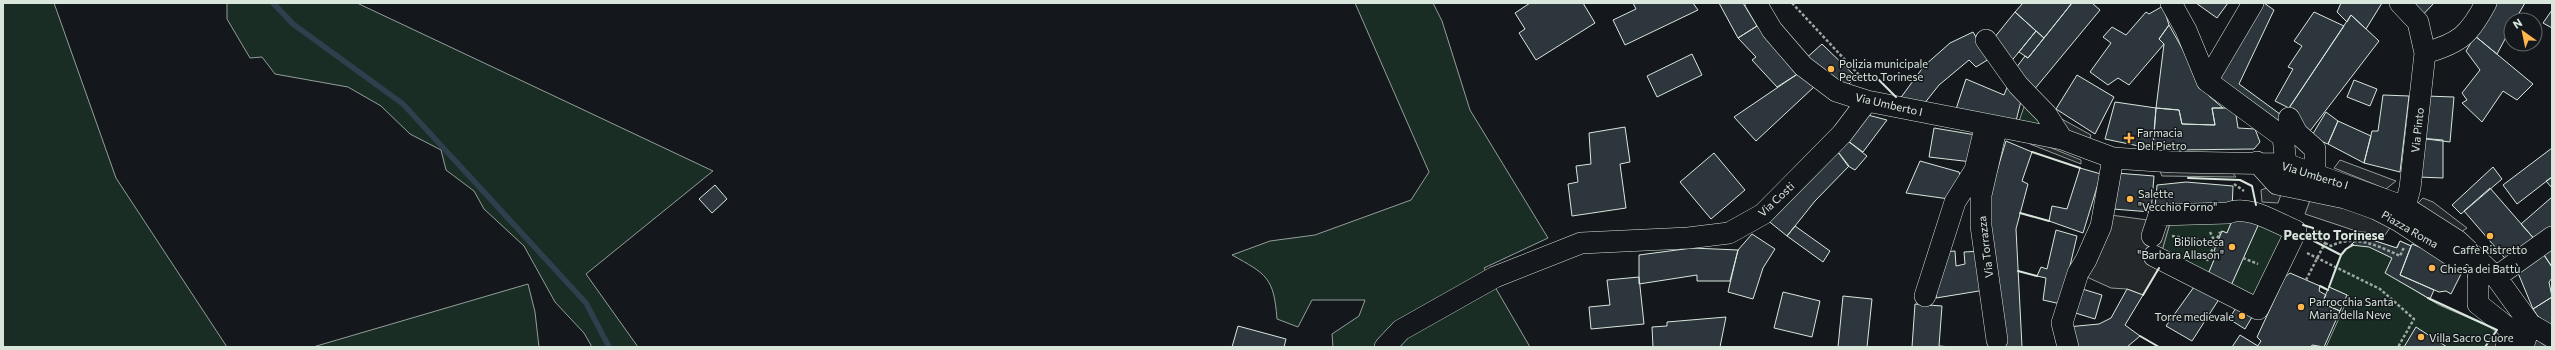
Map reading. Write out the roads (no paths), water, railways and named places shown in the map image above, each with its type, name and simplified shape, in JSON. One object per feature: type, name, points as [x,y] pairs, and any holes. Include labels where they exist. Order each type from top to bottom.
[{"type":"street","name":"Via Umberto I","points":[[1756,3],[1772,30],[1803,66],[1836,91],[1872,97],[1992,126],[2062,139],[2113,158],[2173,162],[2257,162],[2286,164],[2315,173],[2406,207],[2458,241],[2487,278]]},
{"type":"street","points":[[2171,3],[2186,30],[2207,81],[2283,136],[2286,164]]},
{"type":"street","points":[[2207,81],[2253,3]]},
{"type":"street","name":"Via Pinto","points":[[2400,3],[2418,22],[2425,53],[2410,188],[2406,207]]},
{"type":"street","points":[[2425,53],[2452,45],[2475,24],[2486,3]]},
{"type":"street","points":[[1986,40],[2018,85],[2046,114],[2062,139]]},
{"type":"street","name":"Via Costi","points":[[1385,347],[1401,330],[1495,277],[1581,242],[1688,238],[1729,233],[1762,214],[1842,134],[1872,97]]},
{"type":"street","points":[[2290,118],[2298,133],[2315,150],[2315,173]]},
{"type":"street","points":[[1925,296],[1954,202],[1975,170],[1984,132],[1992,126]]},
{"type":"street","name":"Via Torrazza","points":[[1992,126],[1995,134],[1981,195],[1981,226],[1997,340]]},
{"type":"street","points":[[2068,347],[2062,323],[2078,273],[2086,260],[2101,226],[2113,158]]},
{"type":"street","name":"Piazza Roma","points":[[2257,162],[2277,184],[2345,198],[2399,221],[2487,278],[2528,321]]},
{"type":"street","points":[[2152,236],[2159,215],[2228,213],[2236,209],[2247,210],[2296,231],[2258,309],[2200,278],[2154,256]]},
{"type":"street","points":[[2506,347],[2512,332],[2478,304],[2487,278],[2552,236]]},
{"type":"street","points":[[2523,347],[2528,321],[2552,337]]},
{"type":"waterway","points":[[273,3],[293,24],[403,104],[586,303],[609,347]]},
{"type":"place","name":"Polizia municipale Pecetto Torinese","points":[[1831,69]]},
{"type":"place","name":"Farmacia Del Pietro","points":[[2129,138]]},
{"type":"place","name":"Salette \"Vecchio Forno\"","points":[[2130,199]]},
{"type":"place","name":"Caffè Ristretto","points":[[2490,236]]},
{"type":"place","name":"Biblioteca \"Barbara Allason\"","points":[[2232,247]]},
{"type":"place","name":"Chiesa dei Battù","points":[[2432,268]]},
{"type":"place","name":"Parrocchia Santa Maria della Neve","points":[[2301,307]]},
{"type":"place","name":"Torre medievale","points":[[2242,316]]},
{"type":"place","name":"Villa Sacro Cuore","points":[[2421,337]]},
{"type":"district","name":"Pecetto Torinese","points":[[2334,235]]}]
